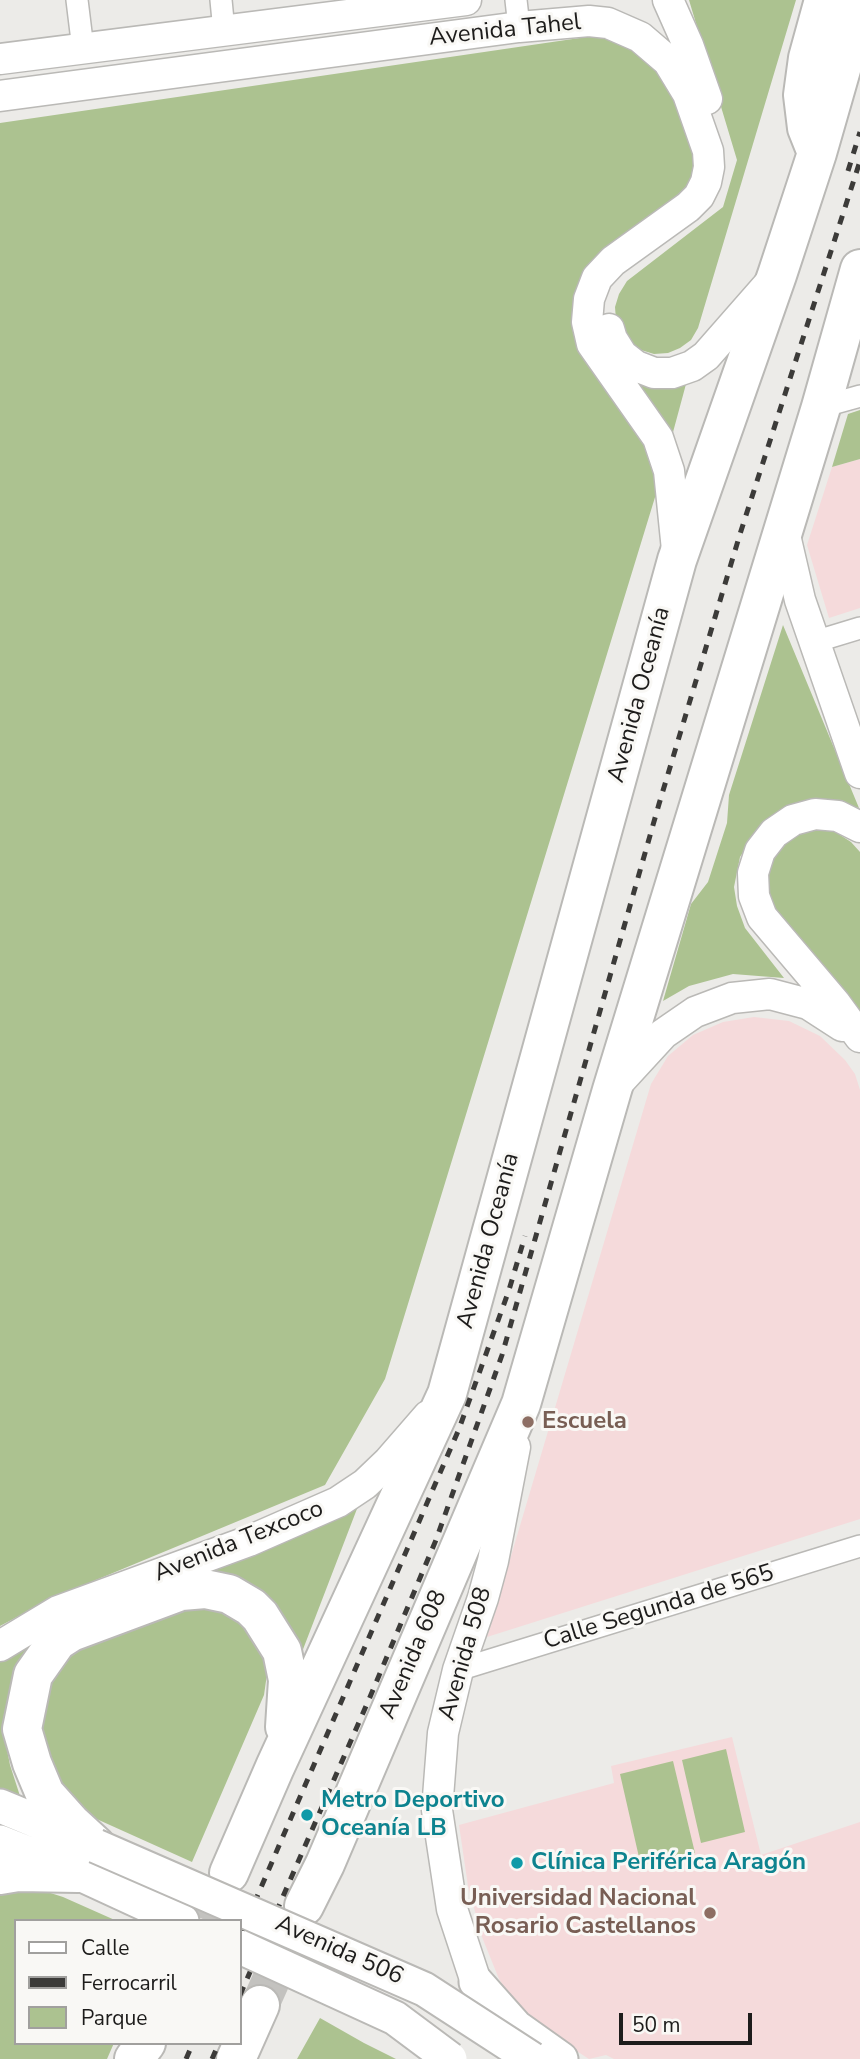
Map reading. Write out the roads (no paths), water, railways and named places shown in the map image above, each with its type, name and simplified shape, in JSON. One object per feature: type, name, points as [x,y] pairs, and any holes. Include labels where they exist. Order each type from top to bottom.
[{"type":"highway","points":[[817,153],[807,128],[803,95],[806,67],[824,0]]},
{"type":"highway","name":"Avenida Oceanía","points":[[447,1394],[677,560],[777,275],[817,153],[860,3]]},
{"type":"highway","points":[[521,1404],[612,1090],[784,531],[860,269]]},
{"type":"highway","points":[[229,1873],[447,1394]]},
{"type":"highway","name":"Avenida 608","points":[[304,1906],[331,1852],[521,1404]]},
{"type":"highway","points":[[0,1875],[87,1859],[71,1823],[45,1794],[22,1728],[33,1675],[57,1641],[71,1632],[181,1591],[205,1588],[229,1594],[251,1607],[260,1616],[282,1651],[288,1679],[286,1723],[275,1767]]},
{"type":"highway","points":[[236,2059],[260,2005]]},
{"type":"main road","points":[[0,1806],[179,1919]]},
{"type":"main road","points":[[0,1842],[87,1859]]},
{"type":"main road","name":"Avenida 506","points":[[87,1859],[424,1989],[532,2059]]},
{"type":"main road","points":[[242,1948],[395,2018],[450,2059]]},
{"type":"main road","points":[[477,1982],[516,2027],[561,2059]]},
{"type":"street","points":[[77,0],[83,49]]},
{"type":"street","points":[[221,0],[224,31]]},
{"type":"street","name":"Avenida Tahel","points":[[0,59],[224,31],[366,7],[466,0]]},
{"type":"street","points":[[668,0],[688,45],[725,148],[726,171],[711,206],[625,274],[615,285],[608,303],[607,321],[612,339],[622,355],[636,366],[654,373],[672,373],[692,366],[706,356],[777,275]]},
{"type":"street","name":"Avenida Tahel","points":[[0,96],[518,13],[608,23],[640,37],[668,61],[680,78],[708,151],[709,167],[699,196],[688,207],[612,261],[597,278],[589,299],[587,322],[592,344],[658,439],[670,471],[677,560]]},
{"type":"street","points":[[821,407],[860,396]]},
{"type":"street","points":[[784,531],[800,600],[860,773]]},
{"type":"street","points":[[814,642],[860,628]]},
{"type":"street","points":[[860,827],[838,816],[815,814],[793,820],[774,833],[760,851],[753,873],[754,896],[762,918],[835,1003],[860,1037]]},
{"type":"street","points":[[612,1090],[663,1034],[695,1012],[732,998],[770,994],[808,1004],[841,1025],[860,1044]]},
{"type":"street","name":"Avenida Texcoco","points":[[0,1646],[58,1611],[249,1541],[338,1502],[365,1484],[388,1462],[447,1394]]},
{"type":"street","name":"Avenida 508","points":[[517,2059],[477,1982],[452,1909],[437,1810],[443,1733],[458,1671],[493,1561],[521,1404]]},
{"type":"street","name":"Calle Segunda de 565","points":[[458,1671],[860,1546]]},
{"type":"tunnel","points":[[208,1919],[229,1873]]},
{"type":"tunnel","points":[[260,2005],[304,1906]]},
{"type":"railway","points":[[848,171],[860,132]]},
{"type":"railway","points":[[242,1990],[436,1540],[502,1355],[659,804],[740,534],[860,161]]},
{"type":"railway","points":[[242,1931],[459,1429],[509,1290],[525,1236]]},
{"type":"railway","points":[[186,2059],[192,2045]]},
{"type":"railway","points":[[212,2059],[218,2045]]},
{"type":"place","name":"Escuela","points":[[528,1422]]},
{"type":"place","name":"Metro Deportivo Oceanía LB","points":[[307,1815]]},
{"type":"place","name":"Clínica Periférica Aragón","points":[[517,1863]]},
{"type":"place","name":"Universidad Nacional Rosario Castellanos","points":[[710,1913]]}]
